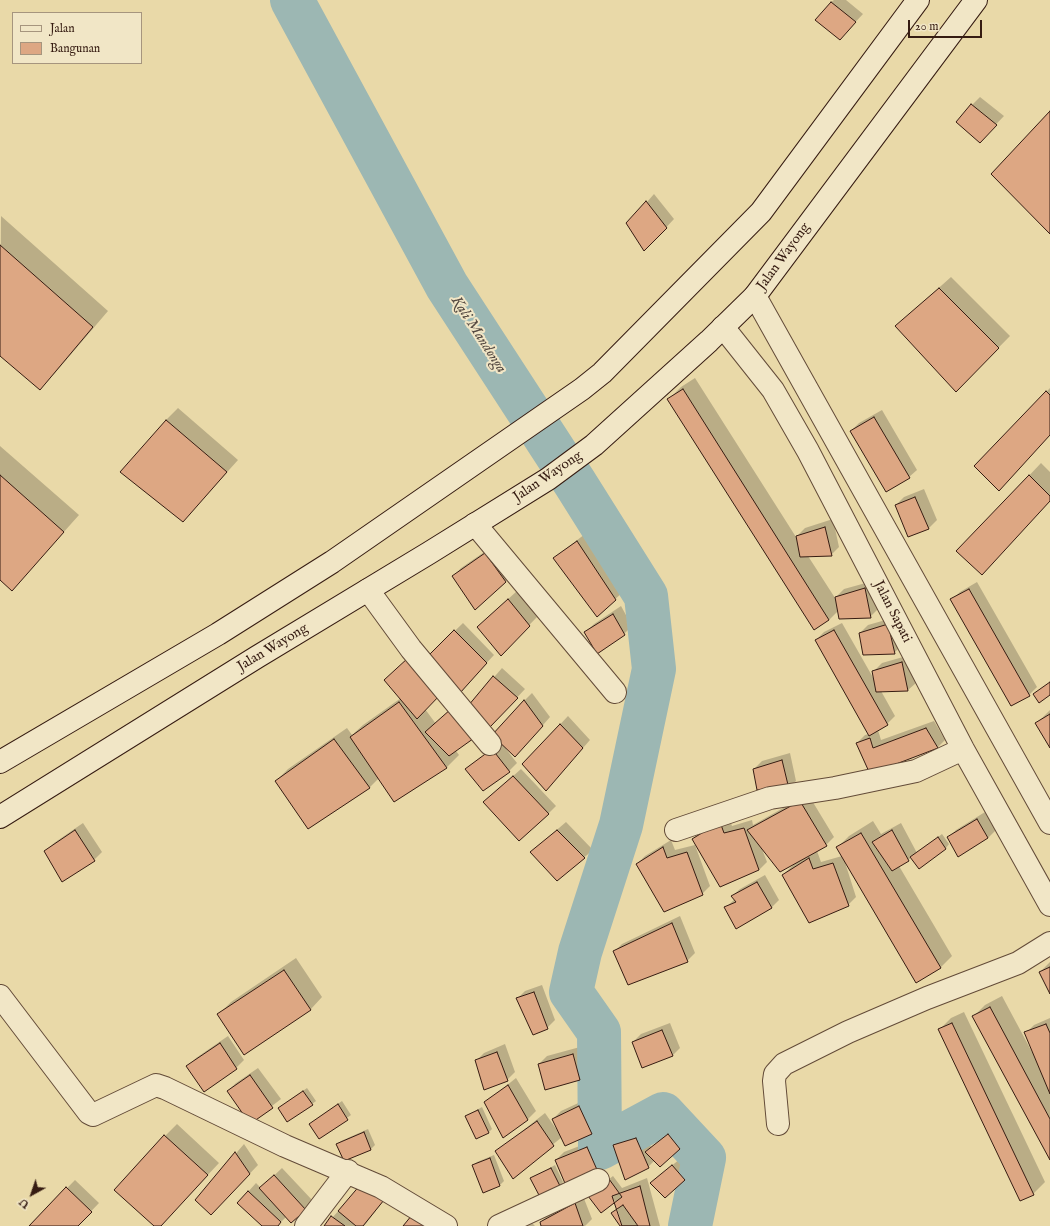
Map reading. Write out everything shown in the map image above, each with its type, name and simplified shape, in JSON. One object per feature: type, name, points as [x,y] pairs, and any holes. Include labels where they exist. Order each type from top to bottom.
[{"type":"street","points":[[0,762],[218,634],[332,562],[558,406],[602,373],[761,212],[918,0]]},
{"type":"street","name":"Jalan Wayong","points":[[0,817],[548,479],[594,445],[755,296],[976,0]]},
{"type":"street","points":[[755,296],[1050,823]]},
{"type":"street","name":"Jalan Sapati","points":[[723,327],[773,390],[808,451],[963,749],[1050,905]]},
{"type":"street","points":[[475,524],[614,692]]},
{"type":"street","points":[[368,590],[411,649],[490,744]]},
{"type":"street","points":[[676,830],[770,798],[835,788],[916,771],[963,749]]},
{"type":"street","points":[[778,1124],[774,1081],[775,1074],[784,1064],[848,1032],[920,1001],[1018,963],[1050,943]]},
{"type":"street","points":[[0,996],[89,1113],[93,1115],[156,1085],[286,1146],[348,1171],[381,1187],[446,1226]]},
{"type":"street","points":[[306,1226],[348,1171]]},
{"type":"street","points":[[499,1226],[598,1180]]},
{"type":"building","points":[[831,2],[856,22],[840,40],[815,20]]},
{"type":"building","points":[[971,104],[997,125],[980,143],[956,122]]},
{"type":"building","points":[[1050,111],[1050,234],[991,174]]},
{"type":"building","points":[[646,201],[667,228],[644,251],[626,223]]},
{"type":"building","points":[[0,245],[93,327],[40,390],[0,356]]},
{"type":"building","points":[[939,288],[999,348],[956,392],[895,326]]},
{"type":"building","points":[[683,389],[829,620],[814,630],[667,399]]},
{"type":"building","points":[[1046,391],[1050,395],[1050,435],[999,491],[974,466]]},
{"type":"building","points":[[874,417],[910,478],[886,492],[850,431]]},
{"type":"building","points":[[166,420],[227,472],[183,522],[120,472]]},
{"type":"building","points":[[0,475],[64,532],[12,591],[0,580]]},
{"type":"building","points":[[1029,475],[1050,496],[1050,501],[982,575],[956,551]]},
{"type":"building","points":[[915,497],[929,529],[908,537],[895,505]]},
{"type":"building","points":[[825,527],[832,556],[800,557],[796,536]]},
{"type":"building","points":[[577,541],[616,600],[597,617],[553,558]]},
{"type":"building","points":[[485,553],[506,582],[475,610],[452,576]]},
{"type":"building","points":[[865,588],[871,618],[839,619],[835,597]]},
{"type":"building","points":[[969,589],[1030,696],[1011,706],[950,599]]},
{"type":"building","points":[[508,599],[530,626],[501,656],[477,627]]},
{"type":"building","points":[[613,614],[625,635],[597,654],[584,632]]},
{"type":"building","points":[[888,624],[895,654],[863,655],[859,633]]},
{"type":"building","points":[[454,630],[487,663],[460,693],[427,657]]},
{"type":"building","points":[[834,630],[888,725],[869,736],[815,640]]},
{"type":"building","points":[[408,658],[441,694],[417,719],[384,680]]},
{"type":"building","points":[[902,662],[908,691],[876,692],[872,671]]},
{"type":"building","points":[[493,676],[518,698],[490,727],[468,706]]},
{"type":"building","points":[[1050,682],[1050,695],[1039,703],[1033,694]]},
{"type":"building","points":[[524,700],[543,726],[515,757],[492,735]]},
{"type":"building","points":[[399,702],[447,768],[394,802],[350,737]]},
{"type":"building","points":[[451,709],[477,736],[449,756],[425,732]]},
{"type":"building","points":[[1050,714],[1050,748],[1035,723]]},
{"type":"building","points":[[560,724],[583,748],[546,791],[522,764]]},
{"type":"building","points":[[926,728],[938,748],[870,774],[856,743],[870,738],[873,748]]},
{"type":"building","points":[[334,739],[370,788],[308,829],[275,781]]},
{"type":"building","points":[[492,749],[510,772],[483,791],[465,769]]},
{"type":"building","points":[[782,760],[789,789],[757,790],[753,769]]},
{"type":"building","points":[[513,776],[549,814],[519,841],[483,802]]},
{"type":"building","points":[[800,801],[827,846],[780,872],[747,830]]},
{"type":"building","points":[[977,819],[988,838],[958,857],[947,837]]},
{"type":"building","points":[[720,822],[724,833],[744,828],[759,870],[720,887],[692,839]]},
{"type":"building","points":[[75,830],[95,861],[62,882],[44,851]]},
{"type":"building","points":[[557,830],[585,858],[557,881],[530,852]]},
{"type":"building","points":[[892,830],[909,861],[892,871],[872,842]]},
{"type":"building","points":[[861,833],[941,968],[916,983],[836,847]]},
{"type":"building","points":[[938,837],[946,849],[919,869],[910,857]]},
{"type":"building","points":[[663,847],[667,858],[687,852],[703,895],[664,912],[636,864]]},
{"type":"building","points":[[809,858],[813,869],[833,863],[849,906],[809,923],[782,875]]},
{"type":"building","points":[[757,882],[772,908],[736,929],[724,907],[736,902],[731,896]]},
{"type":"building","points":[[672,923],[688,962],[628,985],[613,951]]},
{"type":"building","points":[[1050,967],[1050,994],[1039,972]]},
{"type":"building","points":[[284,970],[311,1010],[244,1055],[217,1014]]},
{"type":"building","points":[[534,992],[548,1029],[533,1035],[516,998]]},
{"type":"building","points":[[990,1007],[1050,1119],[1050,1160],[972,1016]]},
{"type":"building","points":[[952,1023],[1034,1195],[1020,1201],[938,1029]]},
{"type":"building","points":[[1046,1024],[1050,1033],[1050,1094],[1024,1032]]},
{"type":"building","points":[[662,1030],[673,1056],[642,1068],[632,1042]]},
{"type":"building","points":[[220,1043],[237,1069],[204,1092],[186,1066]]},
{"type":"building","points":[[497,1052],[508,1081],[484,1090],[475,1060]]},
{"type":"building","points":[[573,1054],[580,1080],[545,1090],[538,1064]]},
{"type":"building","points":[[250,1075],[273,1108],[250,1124],[227,1091]]},
{"type":"building","points":[[508,1085],[528,1120],[503,1138],[484,1102]]},
{"type":"building","points":[[303,1091],[313,1105],[287,1122],[278,1108]]},
{"type":"building","points":[[338,1104],[348,1120],[319,1139],[309,1124]]},
{"type":"building","points":[[579,1106],[592,1134],[565,1146],[552,1119]]},
{"type":"building","points":[[478,1110],[489,1133],[476,1139],[465,1116]]},
{"type":"building","points":[[537,1121],[554,1146],[513,1179],[495,1151]]},
{"type":"building","points":[[364,1132],[371,1150],[344,1161],[336,1144]]},
{"type":"building","points":[[668,1134],[680,1149],[660,1167],[645,1152]]},
{"type":"building","points":[[164,1135],[208,1175],[161,1226],[154,1226],[114,1190]]},
{"type":"building","points":[[636,1138],[649,1168],[625,1180],[613,1145]]},
{"type":"building","points":[[587,1147],[598,1172],[567,1188],[555,1160]]},
{"type":"building","points":[[235,1152],[250,1174],[211,1215],[195,1200]]},
{"type":"building","points":[[490,1158],[500,1186],[483,1193],[472,1165]]},
{"type":"building","points":[[672,1165],[685,1180],[665,1198],[650,1183]]},
{"type":"building","points":[[551,1168],[560,1186],[540,1197],[530,1178]]},
{"type":"building","points":[[274,1175],[306,1210],[291,1223],[259,1188]]},
{"type":"building","points":[[609,1179],[622,1197],[601,1213],[588,1196]]},
{"type":"building","points":[[361,1184],[384,1200],[363,1226],[356,1226],[338,1211]]},
{"type":"building","points":[[640,1186],[650,1226],[622,1226],[612,1196]]},
{"type":"building","points":[[66,1187],[92,1212],[78,1226],[29,1226]]},
{"type":"building","points":[[248,1191],[281,1222],[278,1226],[262,1226],[237,1203]]},
{"type":"building","points":[[575,1203],[583,1226],[541,1226],[540,1222]]},
{"type":"building","points":[[623,1205],[638,1226],[620,1226],[611,1213]]},
{"type":"building","points":[[412,1215],[426,1226],[403,1226]]},
{"type":"building","points":[[331,1216],[345,1226],[324,1226]]},
{"type":"waterway","name":"Kali Mandonga","points":[[292,0],[447,286],[575,483],[646,596],[654,669],[621,825],[580,952],[571,992],[599,1032],[600,1148],[663,1114],[704,1158],[690,1226]]}]
